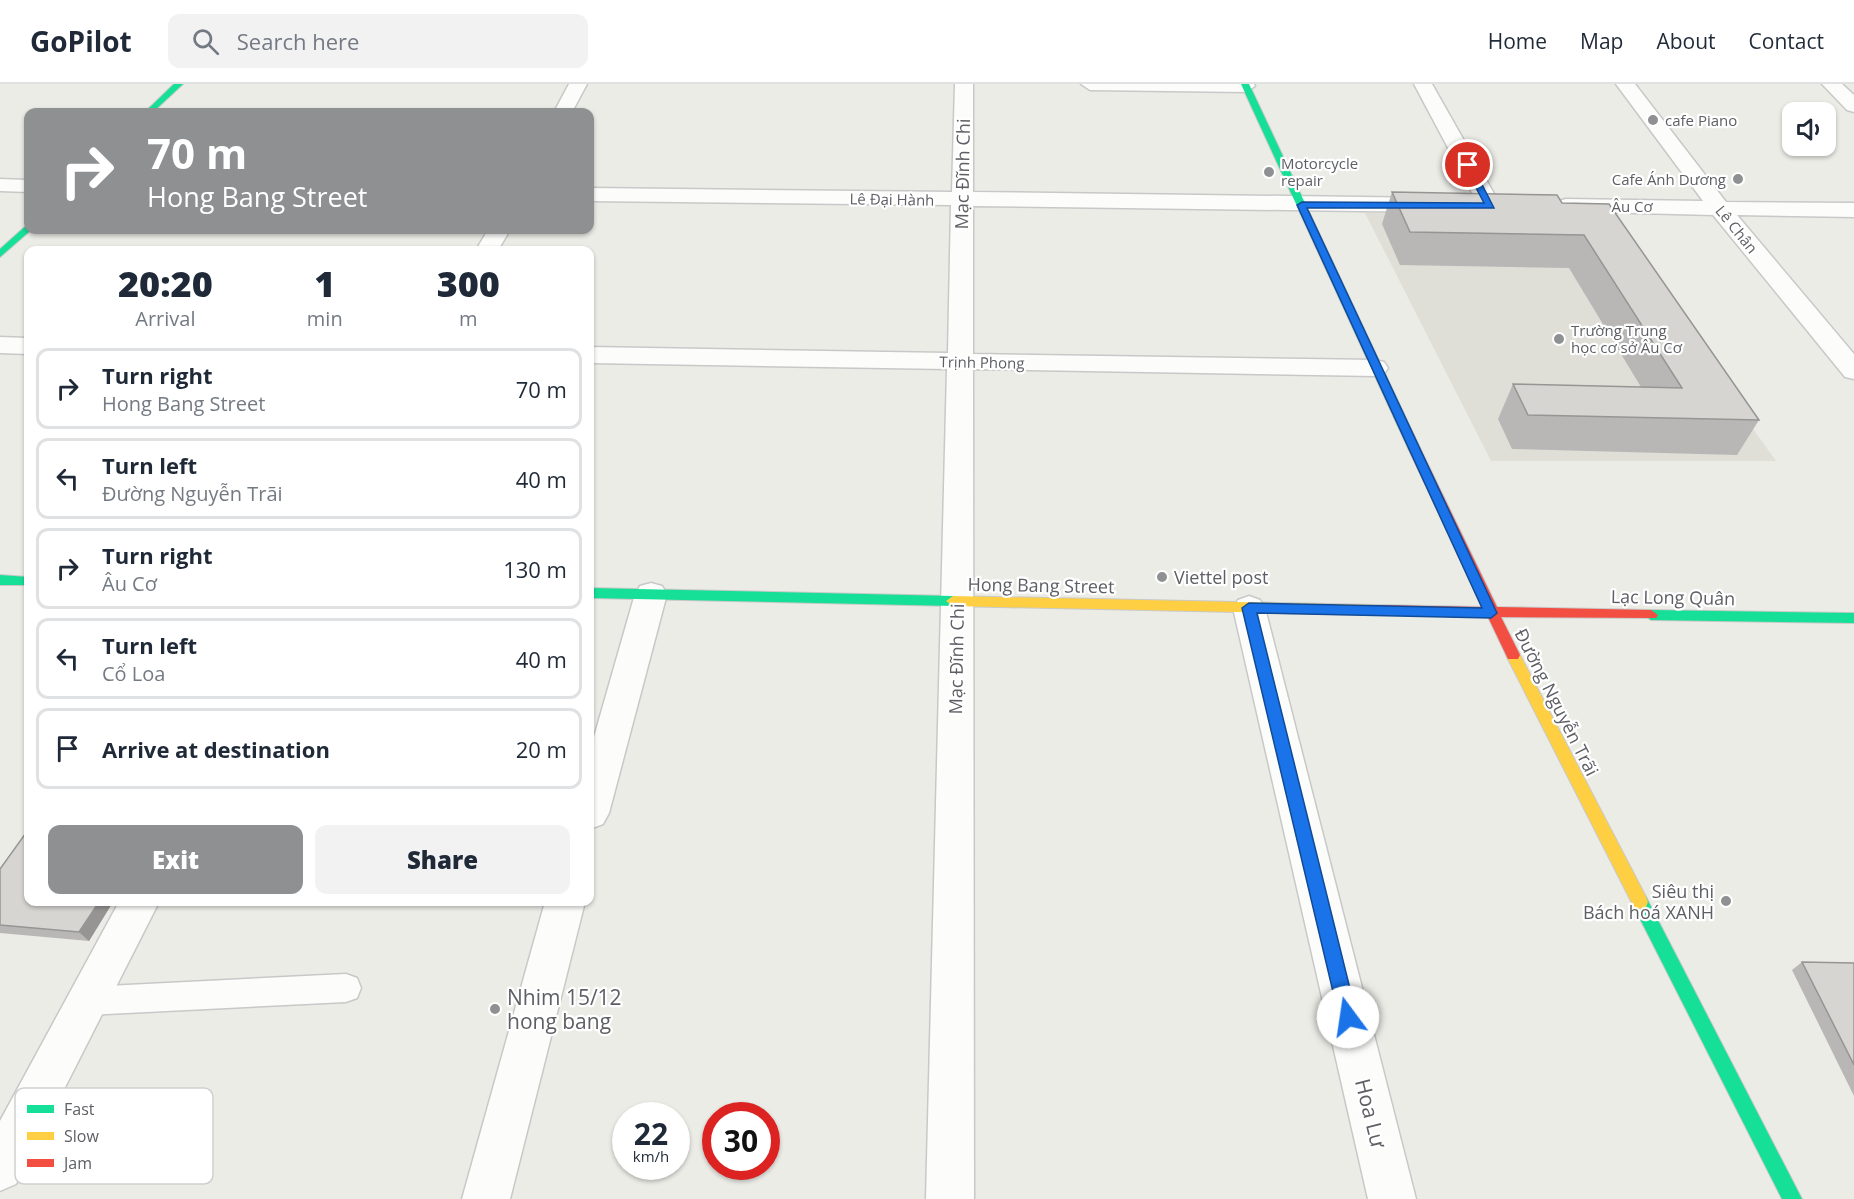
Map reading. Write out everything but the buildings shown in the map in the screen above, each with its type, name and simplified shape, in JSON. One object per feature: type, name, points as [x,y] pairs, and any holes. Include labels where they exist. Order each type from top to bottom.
[{"type":"street","points":[[153,108],[179,84]]},
{"type":"street","points":[[564,108],[578,84]]},
{"type":"street","name":"Mạc Đĩnh Chi","points":[[950,1199],[964,84]]},
{"type":"street","points":[[1090,84],[1246,85]]},
{"type":"street","points":[[1424,84],[1490,206]]},
{"type":"street","name":"Lê Chân","points":[[1625,84],[1718,206],[1854,371]]},
{"type":"street","points":[[1831,84],[1854,106]]},
{"type":"street","name":"Đường Nguyễn Trãi","points":[[1246,85],[1375,368],[1491,613],[1792,1199]]},
{"type":"street","points":[[0,185],[24,186]]},
{"type":"street","name":"Lê Đại Hành","points":[[594,194],[1302,205]]},
{"type":"street","points":[[1302,205],[1514,206]]},
{"type":"street","name":"Âu Cơ","points":[[1550,206],[1718,206],[1854,210]]},
{"type":"street","points":[[0,254],[24,231]]},
{"type":"street","points":[[0,345],[24,346]]},
{"type":"street","name":"Trịnh Phong","points":[[594,355],[1375,368]]},
{"type":"street","points":[[0,580],[24,581]]},
{"type":"street","name":"Hong Bang Street","points":[[594,593],[1491,613]]},
{"type":"street","points":[[594,799],[651,594]]},
{"type":"street","name":"Hoa Lư","points":[[1249,608],[1392,1199]]},
{"type":"street","name":"Lạc Long Quân","points":[[1491,613],[1854,618]]},
{"type":"street","points":[[42,1088],[137,906]]},
{"type":"street","points":[[486,1199],[564,906]]},
{"type":"street","points":[[0,1168],[15,1139]]},
{"type":"lane","points":[[87,1001],[346,988]]},
{"type":"shaded area","name":"Trường Trung học cơ sở Âu Cơ","points":[[1365,213],[1601,216],[1776,461],[1491,461]]},
{"type":"traffic: fast","points":[[153,108],[179,84]]},
{"type":"traffic: fast","points":[[1245,84],[1414,448]]},
{"type":"traffic: fast","points":[[0,254],[24,231]]},
{"type":"traffic: fast","points":[[0,580],[24,581]]},
{"type":"traffic: fast","points":[[594,593],[953,601]]},
{"type":"traffic: fast","points":[[1651,615],[1854,618]]},
{"type":"traffic: fast","points":[[1640,902],[1792,1199]]},
{"type":"traffic: slow","points":[[953,601],[1377,610]]},
{"type":"traffic: slow","points":[[1513,655],[1640,902]]},
{"type":"traffic: jam","points":[[1414,448],[1513,655]]},
{"type":"traffic: jam","points":[[1377,610],[1651,615]]},
{"type":"place","name":"cafe Piano","points":[[1653,120]]},
{"type":"place","name":"Motorcycle repair","points":[[1269,172]]},
{"type":"place","name":"Cafe Ánh Dương","points":[[1738,179]]},
{"type":"place","name":"Trường Trung học cơ sở Âu Cơ","points":[[1559,339]]},
{"type":"place","name":"Viettel post","points":[[1162,577]]},
{"type":"place","name":"Siêu thị Bách hoá XANH","points":[[1726,901]]},
{"type":"place","name":"Nhim 15/12 hong bang","points":[[495,1009]]},
{"type":"route","points":[[1348,1017],[1249,608],[1491,613],[1375,368],[1302,205],[1490,206],[1468,165]]}]
